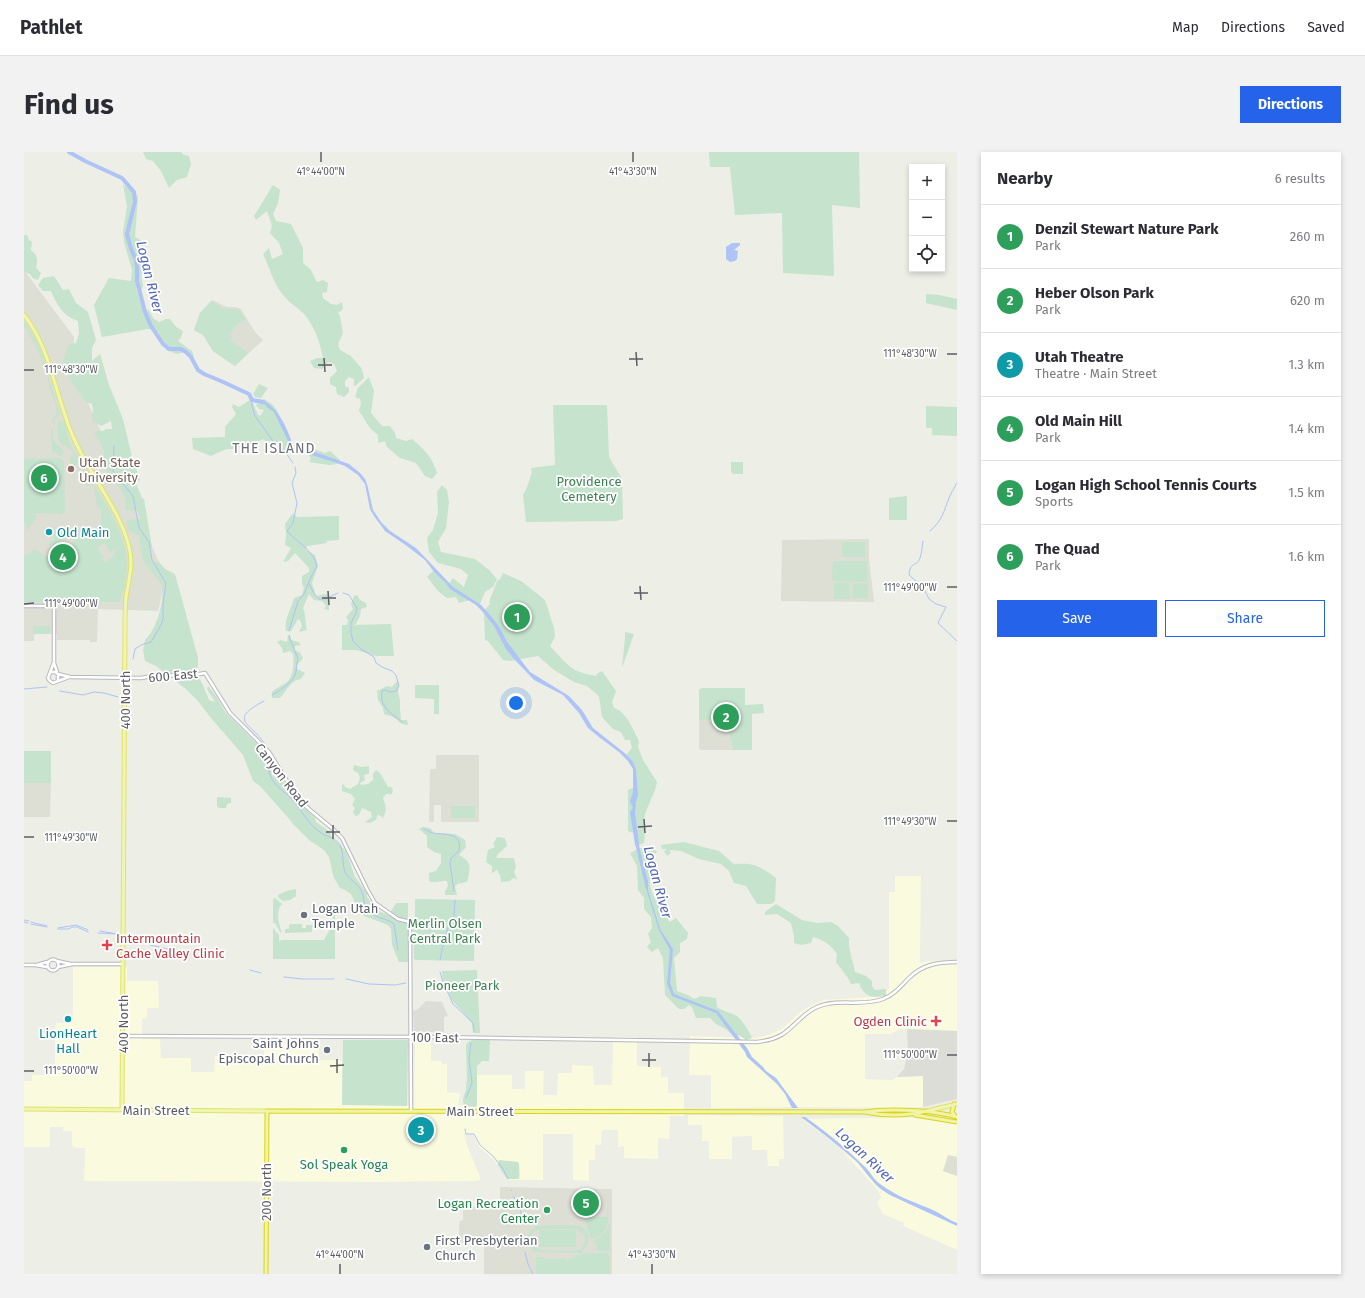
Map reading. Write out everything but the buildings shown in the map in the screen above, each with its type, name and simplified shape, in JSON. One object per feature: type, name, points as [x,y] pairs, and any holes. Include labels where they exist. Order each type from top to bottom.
[{"type":"highway","points":[[956,1104],[952,1112],[956,1117]]},
{"type":"highway","name":"Main Street","points":[[267,1110],[864,1112],[874,1114],[914,1114],[927,1111]]},
{"type":"highway","name":"200 North","points":[[266,1274],[267,1110]]},
{"type":"highway","name":"Main Street","points":[[864,1112],[874,1110],[927,1111]]},
{"type":"highway","points":[[927,1111],[956,1117]]},
{"type":"highway","points":[[914,1114],[957,1122]]},
{"type":"main road","name":"400 North","points":[[24,315],[36,332],[44,349],[65,416],[75,441],[126,536],[130,553],[131,567],[126,605],[122,1110]]},
{"type":"main road","points":[[24,606],[54,606],[54,662],[48,676],[50,681],[55,682],[58,680],[58,673],[54,662]]},
{"type":"main road","points":[[51,672],[58,673]]},
{"type":"main road","name":"600 East","points":[[58,673],[70,677]]},
{"type":"main road","name":"600 East","points":[[58,680],[70,677],[141,678],[205,673]]},
{"type":"main road","name":"Canyon Road","points":[[205,673],[230,713],[269,752],[298,799],[334,829],[342,838],[375,903],[400,920],[410,922],[411,1037]]},
{"type":"main road","points":[[35,965],[48,962],[52,959],[72,964],[123,964]]},
{"type":"main road","points":[[57,961],[58,967]]},
{"type":"main road","points":[[48,962],[48,967]]},
{"type":"main road","name":"100 East","points":[[123,1036],[481,1037],[734,1042],[764,1041],[782,1035],[808,1012],[818,1007],[834,1004],[872,1002],[894,993],[910,977],[925,966],[938,963],[957,962]]},
{"type":"main road","points":[[24,965],[48,967],[50,970],[54,970],[58,967],[72,964]]},
{"type":"main road","points":[[411,1037],[411,1111]]},
{"type":"main road","name":"Main Street","points":[[927,1111],[956,1104]]},
{"type":"main road","name":"Main Street","points":[[24,1109],[267,1110]]},
{"type":"shaded area","name":"Utah State University","points":[[24,270],[74,337],[73,369],[166,578],[158,611],[98,609],[97,642],[90,642],[90,640],[57,640],[57,634],[34,634],[34,641],[24,641]]},
{"type":"shaded area","points":[[212,300],[227,307],[236,307],[241,309],[255,332],[263,340],[235,366],[213,351],[203,335],[194,330],[200,313]]},
{"type":"shaded area","points":[[869,539],[869,559],[874,602],[781,601],[782,540]]},
{"type":"shaded area","points":[[699,720],[726,721],[733,750],[701,750],[699,748]]},
{"type":"shaded area","points":[[436,755],[479,755],[479,822],[441,822],[441,805],[434,805],[434,822],[429,822],[430,769],[436,769]]},
{"type":"shaded area","points":[[24,783],[51,783],[50,817],[24,817]]},
{"type":"shaded area","points":[[895,876],[921,876],[920,963],[927,961],[957,960],[957,1031],[900,1029],[891,1034],[865,1034],[865,1079],[892,1080],[897,1077],[923,1076],[923,1107],[711,1108],[711,1075],[689,1075],[690,1036],[755,1038],[771,1034],[783,1028],[801,1011],[823,1000],[873,997],[889,989],[889,892],[895,892]]},
{"type":"shaded area","points":[[73,967],[127,967],[127,981],[158,981],[159,1008],[147,1008],[147,1018],[142,1019],[142,1039],[160,1039],[161,1058],[191,1058],[191,1072],[214,1072],[215,1056],[264,1056],[264,1039],[319,1039],[319,1060],[342,1060],[342,1105],[414,1105],[415,1040],[431,1040],[431,1061],[442,1061],[442,1064],[447,1064],[447,1092],[460,1093],[458,1105],[477,1105],[477,1075],[512,1075],[512,1089],[525,1089],[525,1071],[544,1071],[543,1095],[557,1095],[558,1073],[572,1073],[572,1065],[593,1066],[594,1085],[612,1085],[613,1037],[637,1037],[637,1066],[661,1067],[661,1077],[668,1077],[668,1093],[684,1093],[684,1116],[670,1116],[669,1139],[658,1138],[658,1159],[624,1158],[624,1146],[618,1147],[618,1130],[602,1130],[601,1145],[595,1145],[595,1160],[589,1160],[589,1181],[573,1180],[573,1134],[543,1134],[543,1180],[507,1180],[503,1171],[491,1157],[480,1148],[473,1135],[464,1134],[481,1180],[379,1182],[84,1181],[85,1148],[76,1148],[72,1146],[72,1131],[63,1131],[63,1127],[50,1127],[50,1147],[24,1147],[24,1081],[32,1081],[32,1075],[55,1075],[56,1023],[65,1023],[65,1016],[73,1015]]},
{"type":"shaded area","points":[[426,1001],[442,1002],[448,1016],[444,1017],[444,1032],[414,1032],[413,1011],[418,1009]]},
{"type":"shaded area","points":[[907,1029],[957,1031],[957,1099],[923,1107],[923,1076],[897,1077],[904,1069],[908,1052]]},
{"type":"shaded area","points":[[688,1115],[783,1116],[784,1159],[779,1159],[779,1166],[768,1166],[767,1150],[752,1150],[752,1136],[732,1137],[732,1159],[709,1159],[709,1141],[702,1141],[702,1125],[688,1125]]},
{"type":"shaded area","points":[[909,1117],[957,1124],[957,1250],[903,1226],[904,1223],[883,1214],[877,1203],[881,1197],[878,1190],[838,1146],[802,1119]]},
{"type":"shaded area","points":[[948,1155],[957,1157],[957,1176],[943,1171]]},
{"type":"shaded area","points":[[500,1187],[612,1189],[612,1274],[484,1274],[484,1243],[459,1243],[459,1222],[463,1220],[463,1207],[483,1207],[485,1201],[500,1201]]},
{"type":"green space","points":[[143,152],[181,152],[184,155],[189,156],[191,164],[187,177],[177,180],[169,188],[161,171],[153,161],[146,159]]},
{"type":"green space","points":[[709,152],[859,152],[860,208],[832,205],[834,276],[783,273],[782,213],[735,215],[730,167],[710,167]]},
{"type":"green space","points":[[123,184],[138,196],[135,237],[142,241],[143,251],[140,260],[145,268],[141,276],[143,286],[141,291],[136,287],[144,313],[148,309],[154,319],[159,322],[170,319],[176,327],[183,331],[181,338],[178,341],[192,351],[194,357],[185,352],[177,354],[166,350],[166,345],[154,330],[148,329],[102,337],[94,305],[109,278],[131,281],[132,270],[124,242],[123,232],[127,206]]},
{"type":"green space","points":[[273,185],[280,190],[278,203],[273,214],[276,221],[291,224],[303,248],[303,263],[311,270],[317,282],[323,280],[328,283],[327,292],[322,293],[323,298],[331,304],[337,305],[342,302],[343,309],[338,313],[340,316],[343,333],[338,344],[340,350],[351,356],[362,369],[364,378],[355,386],[354,379],[349,377],[345,381],[345,386],[349,388],[349,392],[344,397],[337,394],[336,387],[330,384],[330,378],[337,371],[334,364],[328,362],[322,369],[314,368],[310,361],[317,358],[323,358],[319,341],[309,320],[280,291],[274,281],[263,254],[269,248],[272,259],[283,254],[279,243],[270,233],[272,226],[267,211],[256,220],[254,216]]},
{"type":"green space","points":[[24,235],[27,235],[29,240],[32,242],[31,250],[37,258],[36,268],[41,273],[38,280],[32,278],[31,275],[24,271]]},
{"type":"green space","points":[[54,276],[63,290],[69,289],[76,303],[88,312],[96,340],[92,348],[92,361],[100,354],[109,385],[123,419],[132,457],[140,480],[136,483],[142,498],[144,499],[152,547],[149,549],[152,562],[159,562],[165,569],[175,574],[198,658],[198,666],[195,672],[187,674],[166,674],[156,666],[145,661],[143,650],[145,640],[153,630],[159,615],[163,592],[162,586],[144,560],[139,536],[129,530],[126,522],[140,519],[137,511],[125,510],[126,500],[122,491],[103,466],[104,451],[95,433],[98,430],[103,431],[106,429],[112,429],[111,421],[101,426],[92,420],[92,404],[86,402],[72,383],[63,363],[68,345],[76,343],[79,334],[78,321],[64,313],[51,291],[43,291],[38,285],[43,278]]},
{"type":"green space","points":[[926,294],[957,299],[957,310],[926,303]]},
{"type":"green space","points":[[211,301],[223,308],[238,310],[245,319],[238,323],[229,334],[232,336],[230,340],[248,353],[235,366],[213,351],[203,335],[194,330],[200,313]]},
{"type":"green space","points":[[24,321],[35,338],[42,354],[60,414],[55,419],[54,425],[52,421],[59,412],[56,412],[56,406],[40,355],[24,325]]},
{"type":"green space","points":[[369,377],[374,391],[371,413],[382,426],[390,426],[395,433],[396,438],[406,441],[412,439],[424,450],[433,463],[437,473],[432,479],[425,476],[416,463],[400,458],[387,447],[385,441],[378,443],[378,435],[370,428],[359,411],[361,403],[360,399],[355,397],[358,388]]},
{"type":"green space","points":[[259,384],[268,388],[261,398],[255,397],[253,394]]},
{"type":"green space","points":[[264,399],[273,405],[278,412],[291,448],[289,452],[281,451],[271,441],[265,441],[263,439],[247,447],[240,446],[235,449],[227,449],[211,456],[193,449],[192,438],[225,437],[225,427],[236,414],[232,407],[233,404],[239,407],[250,400],[260,416],[264,410],[259,409],[256,405]]},
{"type":"green space","name":"Providence Cemetery","points":[[553,405],[607,405],[609,457],[622,479],[623,519],[616,521],[526,522],[523,495],[532,472],[531,468],[555,465]]},
{"type":"green space","points":[[926,406],[957,407],[957,436],[932,435],[932,428],[926,428]]},
{"type":"green space","points":[[59,421],[64,422],[70,444],[74,452],[78,456],[109,510],[122,537],[126,552],[127,571],[120,602],[24,602],[24,556],[34,550],[46,556],[52,556],[60,550],[71,548],[75,540],[75,532],[78,532],[78,539],[101,537],[101,509],[98,509],[97,506],[94,487],[92,485],[87,486],[86,474],[83,474],[80,465],[73,465],[71,467],[70,458],[73,456],[72,450],[63,445],[60,441],[58,436]],"holes":[[[105,543],[110,552],[114,550],[115,555],[105,562],[102,560],[104,556],[97,549],[100,545]]]},
{"type":"green space","points":[[53,427],[53,444],[54,440],[63,451],[64,453],[61,456],[54,451],[52,454],[51,429]]},
{"type":"green space","points":[[314,449],[325,453],[330,451],[340,460],[337,464],[329,465],[309,462],[311,458],[307,453],[309,450]]},
{"type":"green space","points":[[60,458],[64,462],[65,511],[62,514],[24,514],[24,459]]},
{"type":"green space","points":[[731,462],[743,462],[743,474],[733,474],[731,472]]},
{"type":"green space","points":[[442,485],[447,490],[449,502],[446,528],[438,542],[441,552],[475,559],[489,570],[497,579],[493,587],[485,592],[480,604],[476,604],[470,600],[459,603],[456,597],[447,598],[438,591],[427,577],[433,571],[449,584],[453,578],[464,587],[468,575],[461,569],[438,563],[429,552],[427,538],[433,530],[438,513],[437,492]]},
{"type":"green space","points":[[907,496],[907,520],[889,520],[889,498]]},
{"type":"green space","points":[[293,513],[297,517],[339,516],[339,540],[326,541],[327,543],[307,546],[306,550],[315,555],[318,566],[312,583],[316,596],[326,594],[329,597],[329,610],[324,609],[326,606],[322,601],[314,600],[309,594],[303,608],[307,630],[299,632],[302,626],[300,620],[298,619],[291,631],[286,631],[286,622],[294,598],[302,595],[304,588],[302,584],[302,576],[309,572],[309,568],[295,553],[288,561],[283,562],[291,548],[285,545],[285,524]]},
{"type":"green space","points":[[24,514],[36,515],[36,518],[28,530],[24,521]]},
{"type":"green space","points":[[66,532],[69,532],[67,538],[56,544],[50,545],[50,541],[54,541],[54,533],[55,535],[63,535],[65,538]]},
{"type":"green space","points":[[842,542],[865,542],[865,557],[842,557]]},
{"type":"green space","points":[[833,561],[867,561],[867,582],[832,581]]},
{"type":"green space","points":[[503,573],[521,581],[545,600],[554,628],[555,637],[550,646],[562,659],[572,668],[582,673],[596,676],[602,671],[616,691],[612,702],[614,708],[623,713],[629,722],[639,741],[638,747],[643,760],[657,782],[645,815],[644,843],[635,846],[633,833],[628,831],[628,790],[636,787],[636,769],[627,754],[632,748],[630,740],[625,740],[621,732],[613,729],[602,717],[599,696],[587,686],[574,682],[554,670],[538,656],[510,661],[503,660],[488,641],[485,640],[484,611],[490,604],[489,602],[497,581]]},
{"type":"green space","points":[[834,583],[849,583],[850,599],[834,598]]},
{"type":"green space","points":[[868,583],[868,598],[852,598],[853,584]]},
{"type":"green space","points":[[357,595],[360,600],[366,603],[367,607],[361,609],[360,616],[355,625],[391,624],[394,656],[376,656],[356,650],[342,650],[342,625],[347,625],[348,620],[346,617],[353,609],[351,604],[354,596]]},
{"type":"green space","points":[[33,626],[50,626],[50,634],[34,634]]},
{"type":"green space","points":[[625,632],[634,634],[622,668],[625,638]]},
{"type":"green space","points":[[288,635],[290,635],[291,640],[299,642],[301,645],[295,646],[295,650],[300,653],[303,658],[297,665],[297,669],[305,673],[301,679],[294,681],[280,698],[272,698],[272,692],[286,683],[292,674],[293,654],[290,651],[283,653],[282,648],[277,642],[281,640],[287,642]]},
{"type":"green space","points":[[177,678],[199,678],[209,700],[215,702],[207,689],[208,686],[226,713],[257,744],[261,752],[268,756],[272,764],[272,775],[275,777],[280,777],[301,805],[315,818],[316,822],[330,832],[331,836],[346,851],[355,877],[367,893],[367,897],[379,911],[391,916],[391,911],[396,903],[408,903],[408,962],[399,962],[392,945],[391,929],[388,925],[364,916],[358,910],[351,894],[340,888],[334,878],[329,857],[324,850],[309,840],[260,786],[253,781],[243,755],[198,701],[174,680]]},
{"type":"green space","points":[[396,682],[399,682],[398,692],[401,720],[407,720],[408,725],[403,724],[392,716],[384,714],[383,708],[378,700],[377,691],[387,686],[392,687]]},
{"type":"green space","points":[[415,685],[439,685],[439,714],[434,714],[434,699],[415,698]]},
{"type":"green space","points":[[702,688],[745,688],[745,705],[763,704],[764,713],[752,714],[752,750],[733,750],[726,721],[699,720],[699,690]]},
{"type":"green space","points":[[24,751],[51,751],[51,783],[24,783]]},
{"type":"green space","points":[[354,765],[362,767],[369,766],[369,774],[364,775],[365,780],[360,783],[361,785],[368,784],[373,780],[373,774],[376,770],[380,773],[388,787],[391,787],[393,790],[392,794],[386,794],[383,798],[386,808],[383,818],[378,814],[376,820],[370,823],[365,822],[372,817],[371,812],[362,808],[359,815],[355,816],[353,812],[355,808],[352,805],[355,799],[351,794],[342,791],[342,783],[345,787],[350,789],[358,784],[360,778],[358,773],[353,770]]},
{"type":"green space","points":[[217,797],[231,798],[231,803],[227,804],[226,808],[219,808],[217,806]]},
{"type":"green space","points":[[451,806],[475,806],[475,818],[451,818]]},
{"type":"green space","points":[[423,827],[430,828],[434,833],[455,834],[465,840],[466,847],[459,855],[467,860],[469,873],[467,882],[457,884],[455,887],[457,895],[445,895],[445,891],[448,886],[447,881],[429,881],[429,873],[436,871],[441,863],[441,854],[434,852],[427,847],[427,836],[419,829]]},
{"type":"green space","points":[[497,837],[505,838],[507,846],[498,854],[496,858],[514,858],[516,867],[514,872],[517,879],[513,878],[510,881],[501,882],[500,875],[497,870],[492,873],[492,866],[486,862],[488,850],[495,847],[493,844]]},
{"type":"green space","points":[[684,842],[719,851],[734,864],[757,866],[776,878],[775,901],[771,904],[757,904],[746,886],[734,883],[729,871],[721,864],[699,859],[681,851],[669,850],[671,853],[667,856],[664,851],[667,849],[662,849],[661,845]]},
{"type":"green space","points":[[640,848],[654,848],[657,852],[650,855],[650,886],[654,897],[660,898],[668,910],[668,920],[670,922],[676,918],[688,933],[687,939],[680,943],[680,952],[674,958],[677,991],[694,999],[701,996],[716,998],[717,1007],[738,1017],[752,1038],[746,1040],[739,1035],[735,1038],[726,1029],[716,1024],[710,1018],[696,1018],[692,1007],[689,1005],[684,1009],[679,1009],[665,995],[663,958],[658,948],[652,952],[647,947],[651,942],[648,934],[652,928],[651,917],[644,909],[644,898],[638,890],[637,866],[630,853]]},
{"type":"green space","points":[[296,889],[296,896],[290,900],[283,901],[278,897],[278,895],[287,891]]},
{"type":"green space","points":[[275,898],[282,904],[278,914],[282,933],[275,923],[273,923],[273,899]]},
{"type":"green space","name":"Merlin Olsen Central Park","points":[[415,899],[475,900],[474,961],[414,959],[413,925],[415,922]]},
{"type":"green space","points":[[776,904],[802,920],[817,923],[831,922],[838,926],[849,938],[850,951],[855,972],[866,976],[872,981],[872,986],[875,990],[886,989],[886,996],[869,996],[863,991],[859,983],[851,984],[836,962],[837,954],[830,945],[824,941],[813,937],[811,943],[801,945],[794,943],[791,923],[777,914],[765,915],[765,912]]},
{"type":"green space","points":[[335,908],[335,959],[273,959],[273,928],[279,935],[279,941],[324,940],[332,926],[333,911]]},
{"type":"green space","points":[[302,924],[302,928],[306,928],[306,925],[312,925],[312,932],[285,933],[285,929],[289,929],[289,925]]},
{"type":"green space","name":"Pioneer Park","points":[[477,970],[480,1033],[473,1033],[472,1023],[451,999],[443,980],[442,971]]},
{"type":"green space","points":[[343,1040],[408,1040],[407,1106],[342,1105]]},
{"type":"green space","points":[[490,1040],[489,1061],[482,1061],[477,1066],[476,1107],[465,1106],[463,1101],[467,1083],[466,1045],[469,1041]]},
{"type":"green space","points":[[499,1160],[518,1162],[519,1179],[507,1179],[498,1165]]},
{"type":"green space","points":[[575,1194],[598,1195],[598,1213],[574,1212]]},
{"type":"green space","points":[[587,1217],[608,1217],[607,1225],[604,1231],[598,1236],[590,1239],[585,1219]]},
{"type":"green space","points":[[610,1221],[610,1251],[597,1251],[597,1245],[593,1244],[594,1240],[605,1233]]},
{"type":"green space","points":[[573,1225],[583,1228],[587,1232],[589,1238],[583,1253],[533,1252],[528,1244],[528,1238],[529,1233],[535,1227]],"holes":[[[539,1229],[577,1229],[584,1234],[585,1242],[581,1249],[577,1250],[546,1250],[533,1245],[531,1240],[532,1233]]]},
{"type":"green space","points":[[539,1230],[576,1230],[576,1247],[539,1247]]},
{"type":"green space","points":[[587,1253],[608,1253],[610,1256],[610,1274],[537,1274],[535,1266],[536,1257],[544,1257],[545,1259],[565,1259],[567,1261],[574,1256]]},
{"type":"water","points":[[732,243],[740,243],[740,245],[734,250],[738,251],[737,259],[730,262],[726,259],[726,247]]},
{"type":"water","points":[[258,399],[271,406],[277,412],[289,433],[294,448],[306,449],[349,464],[360,473],[367,484],[373,510],[381,522],[390,531],[416,548],[453,587],[481,605],[500,628],[507,642],[530,672],[569,696],[582,710],[593,728],[627,755],[633,762],[636,769],[638,795],[635,813],[640,851],[648,881],[648,890],[660,929],[673,949],[670,983],[674,994],[718,1011],[747,1048],[752,1057],[766,1071],[776,1078],[798,1108],[792,1108],[785,1094],[777,1084],[747,1057],[745,1052],[716,1013],[672,996],[667,984],[670,950],[659,930],[645,885],[635,843],[630,812],[633,808],[630,801],[633,792],[633,769],[628,761],[619,752],[588,728],[579,713],[563,695],[534,680],[506,649],[494,626],[476,605],[450,589],[425,560],[385,531],[370,509],[365,484],[358,475],[345,466],[302,452],[296,452],[292,449],[274,412],[265,404],[256,402]]},
{"type":"water","points":[[801,1117],[805,1117],[837,1141],[887,1189],[957,1223],[957,1226],[882,1190],[873,1182],[857,1162]]},
{"type":"waterway","name":"Logan River","points":[[69,152],[122,178],[134,192],[135,202],[127,234],[136,260],[137,281],[145,312],[151,326],[163,344],[169,349],[181,349],[186,352],[191,357],[198,370],[204,374],[249,394],[252,400],[263,402]]},
{"type":"waterway","points":[[252,400],[255,416],[273,441],[283,449],[293,463]]},
{"type":"waterway","points":[[114,446],[113,471],[133,496],[139,528],[149,542],[152,560],[166,583],[163,604],[163,619],[161,625],[151,642],[141,645],[135,649],[133,659]]},
{"type":"waterway","points":[[289,631],[298,601],[304,594],[317,566],[312,555],[287,531],[293,523],[297,503],[292,483],[296,473],[295,467]]},
{"type":"waterway","points":[[930,531],[940,520],[957,483]]},
{"type":"waterway","points":[[923,541],[919,561],[912,566],[909,575],[923,587],[929,599],[936,604],[946,607],[938,623],[957,641]]},
{"type":"waterway","points":[[309,584],[319,599],[325,599],[338,593]]},
{"type":"waterway","points":[[343,593],[349,595],[357,608],[351,623],[353,641],[361,649],[374,657],[376,663],[392,671],[396,675],[399,686],[396,691],[382,691],[382,701],[387,709],[402,722]]},
{"type":"waterway","points":[[272,695],[288,684],[296,673],[298,659],[289,636]]},
{"type":"waterway","points":[[24,689],[47,687]]},
{"type":"waterway","points":[[60,691],[83,695],[94,692],[104,693],[118,697]]},
{"type":"waterway","points":[[264,701],[246,713],[244,718],[245,722],[265,744]]},
{"type":"waterway","points":[[267,757],[269,773],[272,780],[293,800],[316,829],[322,834],[336,840],[340,845],[345,872],[361,890],[367,909],[376,916],[394,924],[398,950]]},
{"type":"waterway","points":[[424,829],[433,833],[456,837],[458,840],[460,845],[459,851],[451,858],[450,864],[454,891]]},
{"type":"waterway","points":[[440,960],[444,940],[454,916],[455,900]]},
{"type":"waterway","points":[[24,920],[29,921]]},
{"type":"waterway","points":[[24,922],[28,923]]},
{"type":"waterway","points":[[31,922],[47,926]]},
{"type":"waterway","points":[[31,924],[47,927]]},
{"type":"waterway","points":[[58,928],[76,925],[88,930]]},
{"type":"waterway","points":[[58,929],[77,927],[88,932]]},
{"type":"waterway","points":[[100,931],[117,934]]},
{"type":"waterway","points":[[98,933],[118,934]]},
{"type":"waterway","points":[[130,936],[150,945],[190,954]]},
{"type":"waterway","points":[[200,958],[208,959]]},
{"type":"waterway","points":[[250,970],[261,973]]},
{"type":"waterway","points":[[440,972],[453,1004],[473,1023],[474,1031]]},
{"type":"waterway","points":[[284,977],[302,979],[334,979]]},
{"type":"waterway","points":[[346,979],[369,984],[395,985],[406,983]]},
{"type":"waterway","points":[[466,1098],[472,1083],[469,1059],[471,1043]]},
{"type":"waterway","points":[[465,1129],[466,1134],[474,1134],[480,1145],[493,1156],[503,1169],[508,1179]]},
{"type":"waterway","points":[[514,1197],[521,1211],[521,1220]]},
{"type":"waterway","points":[[525,1252],[528,1264],[533,1274]]},
{"type":"place","name":"Utah State University","points":[[71,469]]},
{"type":"place","name":"The Quad","points":[[44,478]]},
{"type":"place","name":"Old Main","points":[[49,532]]},
{"type":"place","name":"Old Main Hill","points":[[63,557]]},
{"type":"place","name":"Denzil Stewart Nature Park","points":[[517,617]]},
{"type":"place","name":"Heber Olson Park","points":[[726,717]]},
{"type":"place","name":"Logan Utah Temple","points":[[304,915]]},
{"type":"place","name":"Intermountain Cache Valley Clinic","points":[[107,945]]},
{"type":"place","name":"LionHeart Hall","points":[[68,1019]]},
{"type":"place","name":"Ogden Clinic","points":[[936,1021]]},
{"type":"place","name":"Saint Johns Episcopal Church","points":[[327,1050]]},
{"type":"place","name":"Utah Theatre","points":[[421,1130]]},
{"type":"place","name":"Sol Speak Yoga","points":[[344,1150]]},
{"type":"place","name":"Logan High School Tennis Courts","points":[[586,1203]]},
{"type":"place","name":"Logan Recreation Center","points":[[547,1210]]},
{"type":"place","name":"First Presbyterian Church","points":[[427,1247]]},
{"type":"district","name":"THE ISLAND","points":[[274,448]]}]
